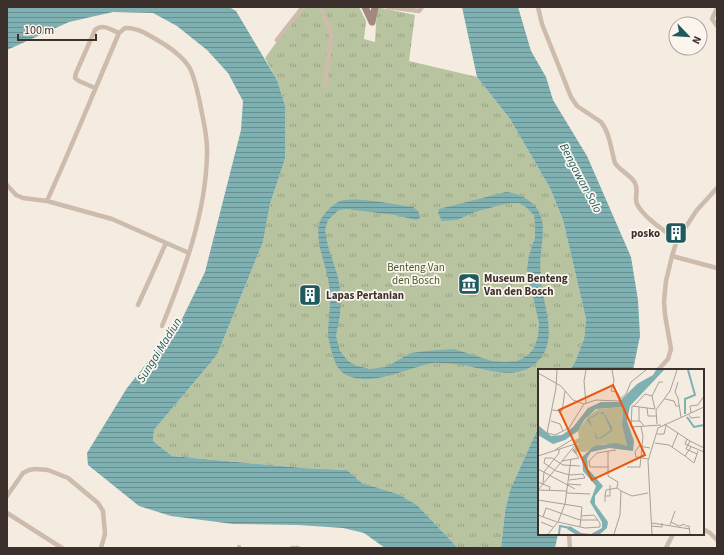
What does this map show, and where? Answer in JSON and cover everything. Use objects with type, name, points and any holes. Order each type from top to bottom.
[{"type":"street","points":[[277,40],[303,7]]},
{"type":"street","points":[[320,7],[332,36],[325,86]]},
{"type":"street","points":[[365,7],[372,22],[375,7]]},
{"type":"street","points":[[388,7],[419,11],[422,7]]},
{"type":"street","points":[[538,7],[542,24],[571,97],[577,106],[604,125],[615,163],[634,180],[638,193],[636,202],[638,206],[649,218],[677,240]]},
{"type":"street","points":[[717,8],[712,20],[717,26]]},
{"type":"street","points":[[95,88],[75,78],[76,73],[95,30],[98,27],[103,26],[119,33]]},
{"type":"street","points":[[47,201],[72,147],[95,88],[119,33],[122,30],[130,28],[137,30],[173,50],[185,62],[193,74],[205,126],[208,154],[202,199],[189,253],[162,326]]},
{"type":"street","points":[[7,185],[16,195],[23,198],[47,201],[112,219],[189,253]]},
{"type":"street","points":[[659,369],[668,359],[671,349],[664,301],[666,281],[677,240],[697,210],[717,188]]},
{"type":"street","points":[[138,305],[166,244]]},
{"type":"street","points":[[672,256],[717,268]]},
{"type":"street","points":[[7,496],[23,473],[29,470],[48,470],[68,478],[98,503],[103,511],[105,534],[102,548]]},
{"type":"street","points":[[7,513],[62,548]]},
{"type":"street","points":[[704,531],[717,540]]},
{"type":"street","points":[[569,535],[570,548]]},
{"type":"street","points":[[666,548],[672,535]]},
{"type":"street","points":[[292,548],[298,548]]},
{"type":"green space","name":"Benteng Van den Bosch","points":[[300,7],[359,7],[366,21],[364,39],[375,42],[377,7],[415,15],[409,61],[477,77],[510,119],[550,188],[563,220],[586,319],[584,339],[571,369],[538,369],[538,428],[510,490],[505,511],[501,548],[458,548],[417,505],[398,494],[362,483],[347,470],[303,468],[172,456],[153,441],[154,430],[217,355],[263,242],[270,204],[285,159],[285,105],[277,80],[265,58],[296,15]]},
{"type":"water","name":"Sungai Madiun","points":[[7,7],[229,7],[236,11],[277,80],[285,105],[285,159],[270,204],[263,242],[217,355],[154,430],[153,441],[172,456],[303,468],[347,470],[362,483],[398,494],[417,505],[458,548],[385,548],[364,533],[343,528],[298,525],[233,524],[171,516],[139,506],[88,465],[87,453],[127,388],[182,319],[205,272],[241,130],[243,101],[228,73],[207,50],[177,26],[153,13],[113,12],[69,22],[7,50]]},
{"type":"water","name":"Bengawan Solo","points":[[462,7],[518,7],[531,51],[546,77],[553,100],[587,156],[631,257],[638,300],[640,336],[633,369],[571,369],[584,339],[586,319],[563,220],[550,188],[510,119],[477,77]]},
{"type":"water","points":[[506,192],[523,197],[533,204],[540,214],[543,224],[540,271],[549,333],[543,355],[535,364],[528,369],[512,373],[504,373],[460,364],[433,363],[396,374],[372,379],[359,379],[344,374],[335,362],[328,335],[330,291],[318,232],[320,221],[324,215],[335,204],[344,200],[363,200],[413,207],[417,210],[420,216],[420,218],[416,220],[395,215],[346,209],[339,210],[328,220],[325,230],[328,246],[338,277],[341,296],[340,315],[336,336],[340,351],[348,361],[357,366],[370,369],[386,367],[411,353],[426,351],[454,349],[492,361],[505,362],[517,361],[529,354],[534,348],[538,336],[539,323],[527,270],[529,255],[535,238],[534,215],[519,203],[508,203],[475,212],[457,220],[442,221],[438,213],[439,209]]},
{"type":"water","points":[[538,428],[538,535],[558,535],[555,548],[501,548],[505,511],[510,490]]},
{"type":"place","name":"posko","points":[[676,233]]},
{"type":"place","name":"Museum Benteng Van den Bosch","points":[[469,284]]},
{"type":"place","name":"Lapas Pertanian","points":[[310,295]]}]
